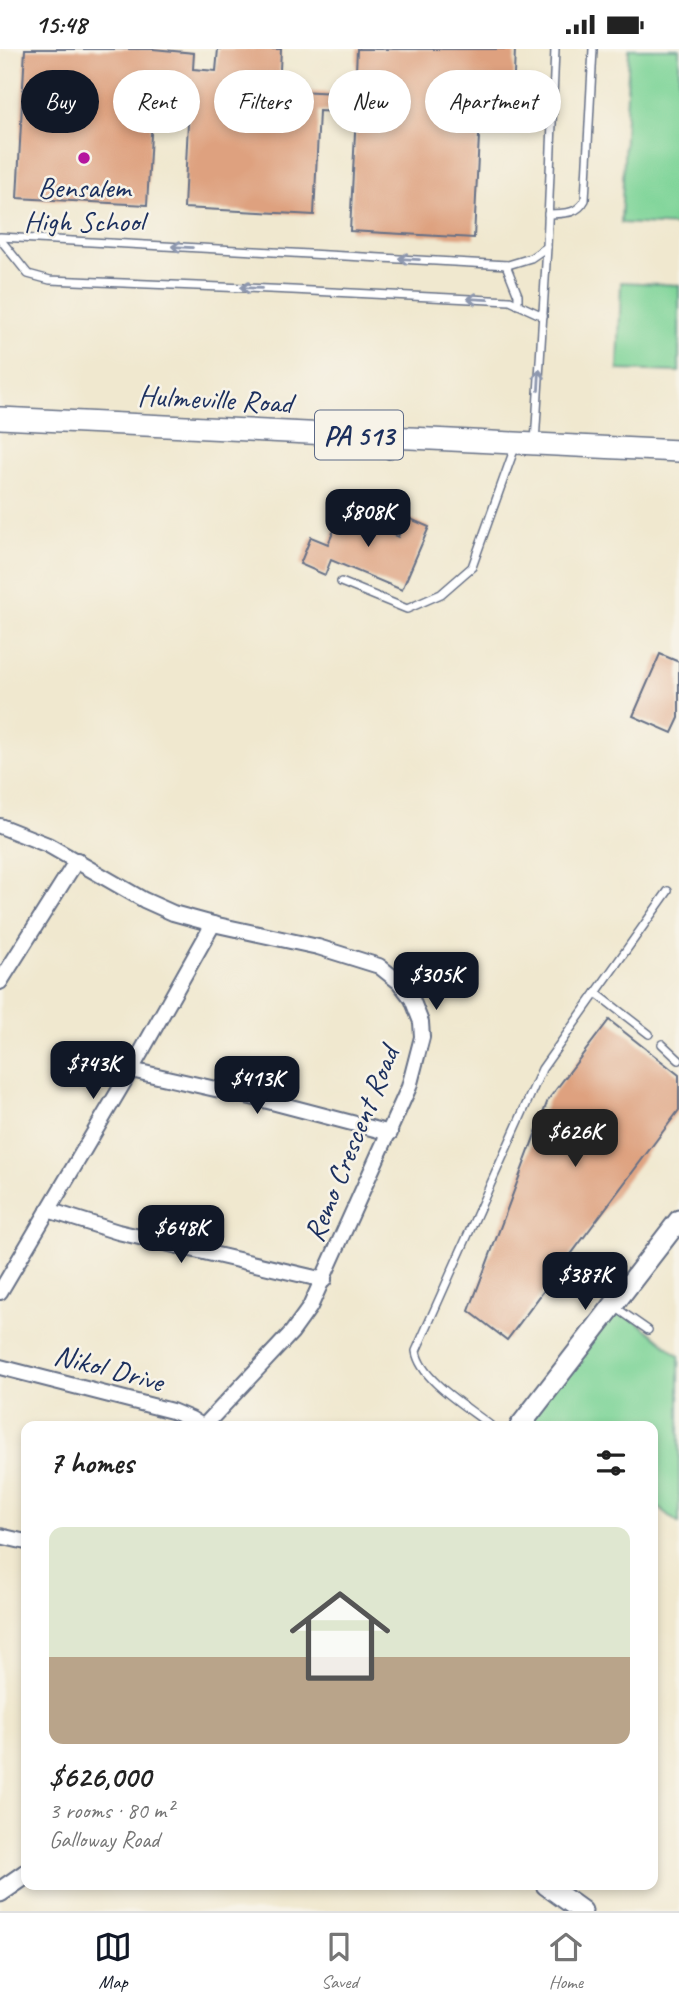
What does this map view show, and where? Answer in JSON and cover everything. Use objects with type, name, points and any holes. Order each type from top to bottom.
[{"type":"main road","name":"Hulmeville Road","points":[[0,418],[391,446],[526,443],[679,451]]},
{"type":"main road","points":[[524,1421],[679,1220]]},
{"type":"main road","points":[[0,1892],[21,1877]]},
{"type":"main road","points":[[553,1890],[582,1911]]},
{"type":"street","name":"Remo Crescent Road","points":[[0,827],[48,845],[144,900],[173,912],[363,960],[388,972],[400,982],[417,1008],[422,1037],[409,1087],[324,1280],[310,1307],[292,1332],[208,1421]]},
{"type":"street","points":[[0,982],[77,860]]},
{"type":"street","points":[[0,1292],[131,1070],[213,924]]},
{"type":"street","points":[[131,1070],[264,1100],[390,1133]]},
{"type":"street","points":[[48,1210],[118,1232],[324,1280]]},
{"type":"street","name":"Nikol Drive","points":[[0,1367],[172,1411],[193,1421]]},
{"type":"street","points":[[0,1536],[21,1541]]},
{"type":"lane","points":[[341,582],[407,609],[441,594],[472,567],[526,443],[543,316],[555,49]]},
{"type":"lane","points":[[548,214],[573,212],[581,207],[585,200],[593,49]]},
{"type":"lane","points":[[0,238],[506,265],[531,258],[547,247]]},
{"type":"lane","points":[[0,238],[28,274],[50,281],[510,301],[543,316]]},
{"type":"lane","points":[[506,265],[518,295],[518,305]]},
{"type":"lane","points":[[485,1421],[426,1375],[417,1361],[416,1351],[542,1069],[668,891]]},
{"type":"lane","points":[[596,993],[649,1034]]},
{"type":"lane","points":[[662,1044],[679,1060]]},
{"type":"lane","points":[[614,1307],[648,1330]]},
{"type":"green space","points":[[629,49],[679,49],[679,226],[621,223]]},
{"type":"green space","points":[[621,282],[679,285],[679,372],[618,370]]},
{"type":"green space","points":[[614,1306],[679,1356],[679,1524],[658,1507],[658,1421],[524,1421]]},
{"type":"building","name":"Bensalem High School","points":[[25,49],[153,49],[194,53],[193,69],[214,71],[214,133],[314,133],[314,92],[328,93],[328,111],[319,111],[314,215],[184,208],[188,133],[200,133],[200,70],[113,70],[113,133],[151,133],[147,205],[17,198],[21,124],[21,133],[99,133],[99,70],[24,70]]},
{"type":"building","name":"Bensalem High School","points":[[218,49],[281,49],[280,70],[216,70]]},
{"type":"building","name":"Bensalem High School","points":[[357,49],[515,49],[514,70],[425,70],[425,133],[479,133],[474,238],[350,231],[355,133],[411,133],[411,70],[356,70]]},
{"type":"building","points":[[345,506],[367,515],[364,522],[398,537],[406,517],[429,527],[402,590],[331,560],[325,575],[300,564],[311,537],[328,544]]},
{"type":"building","points":[[660,654],[679,662],[679,718],[672,733],[633,716]]},
{"type":"building","points":[[609,1020],[679,1075],[679,1110],[507,1340],[469,1311],[548,1100]]},
{"type":"place","name":"Bensalem High School","points":[[84,158]]}]
